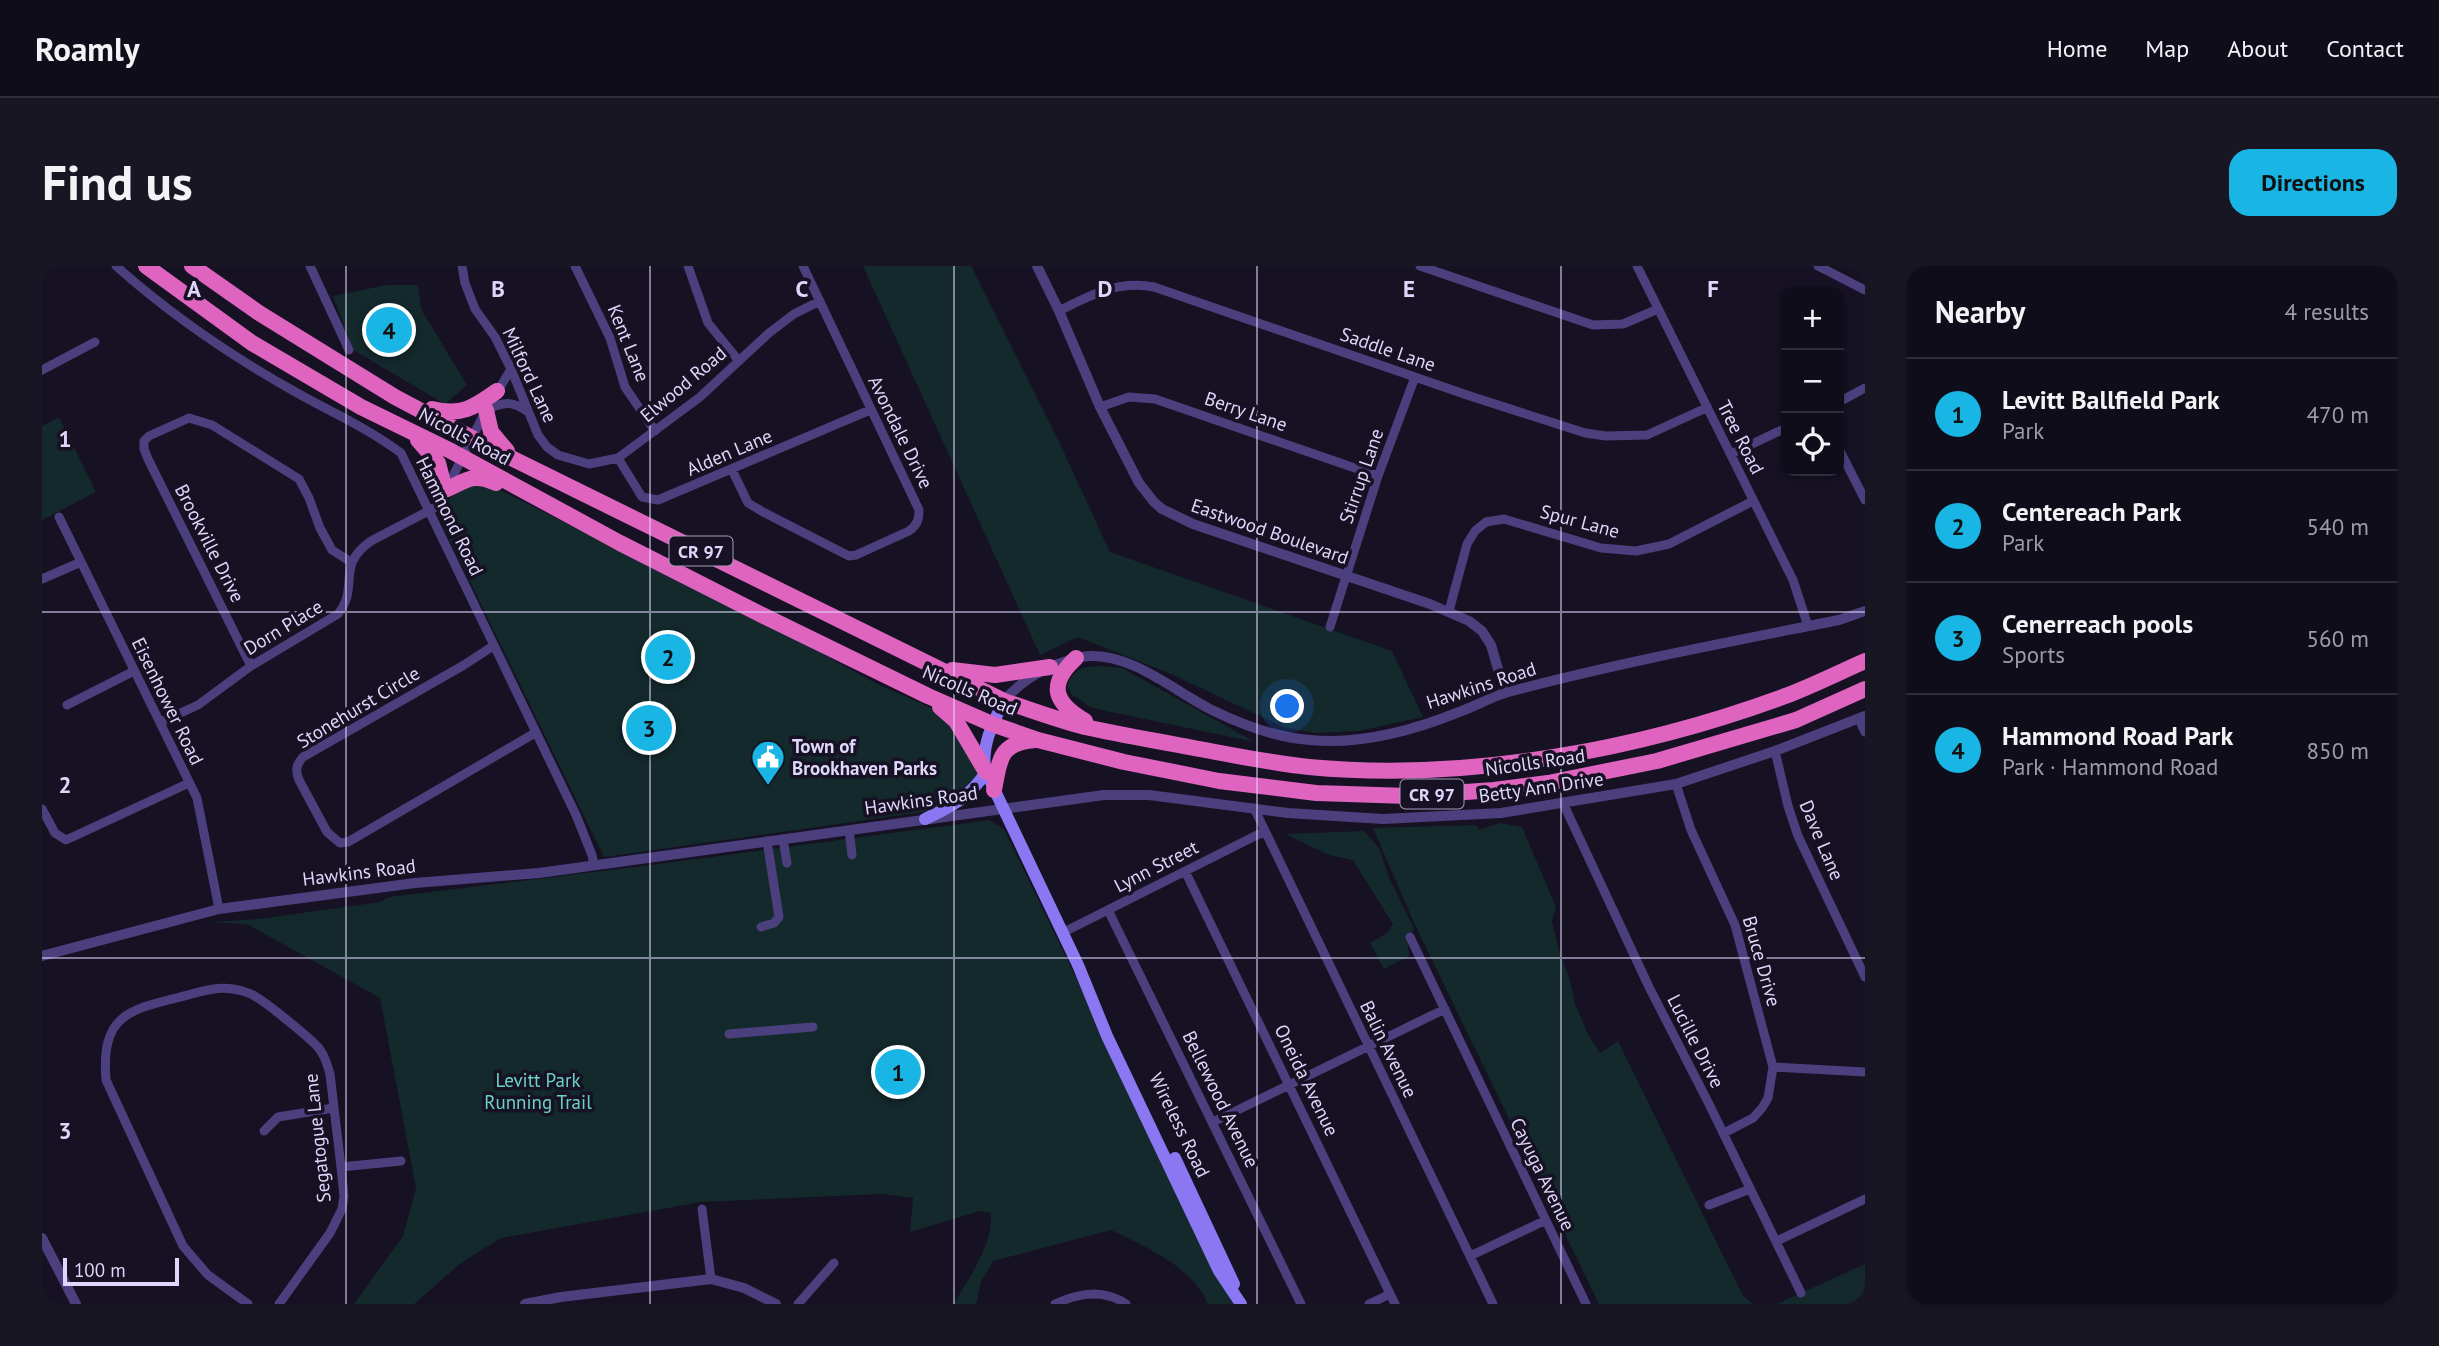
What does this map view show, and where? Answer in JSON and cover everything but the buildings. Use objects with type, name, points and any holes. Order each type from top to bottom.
[{"type":"highway","name":"Nicolls Road","points":[[146,266],[252,343],[360,407],[762,615],[928,696],[992,724],[1038,740],[1124,762],[1219,780],[1316,793],[1420,795],[1494,790],[1657,761],[1796,720],[1865,689]]},
{"type":"highway","name":"Nicolls Road","points":[[192,266],[258,313],[404,401],[472,437],[1004,701],[1099,729],[1309,767],[1376,770],[1464,767],[1553,756],[1653,736],[1789,695],[1865,661]]},
{"type":"highway","points":[[404,401],[448,413],[460,412],[477,406],[497,391]]},
{"type":"highway","points":[[486,410],[491,432],[514,458]]},
{"type":"highway","points":[[405,428],[433,455],[442,472],[445,490],[470,478],[484,477],[525,492]]},
{"type":"highway","points":[[1076,658],[1058,678],[1059,697],[1067,711],[1099,729]]},
{"type":"highway","points":[[931,665],[965,673],[995,675],[1050,667]]},
{"type":"highway","points":[[928,696],[956,721],[986,772]]},
{"type":"highway","points":[[994,790],[1004,750],[1020,741],[1038,740]]},
{"type":"main road","name":"Hawkins Road","points":[[1002,808],[986,772],[984,757],[992,724],[1004,701]]},
{"type":"main road","points":[[925,819],[961,800],[977,786],[986,772]]},
{"type":"main road","name":"Wireless Road","points":[[1002,808],[1222,1255],[1242,1304]]},
{"type":"street","name":"Hammond Road","points":[[116,266],[170,311],[242,359],[401,453],[581,827],[594,865]]},
{"type":"street","points":[[310,266],[349,349]]},
{"type":"street","name":"Milford Lane","points":[[462,266],[475,309],[495,337],[538,435],[547,447],[558,455]]},
{"type":"street","name":"Kent Lane","points":[[575,266],[610,338],[625,387],[655,431]]},
{"type":"street","points":[[688,266],[708,323],[738,361]]},
{"type":"street","name":"Avondale Drive","points":[[732,470],[748,503],[849,556],[909,531],[919,518],[919,510],[803,266]]},
{"type":"street","name":"Eastwood Boulevard","points":[[1037,266],[1100,407],[1139,483],[1154,502],[1193,524],[1449,611],[1476,625],[1494,653],[1505,693]]},
{"type":"street","points":[[1420,266],[1593,325],[1623,324],[1658,309]]},
{"type":"street","name":"Tree Road","points":[[1637,266],[1793,580],[1808,626]]},
{"type":"street","points":[[1818,266],[1865,290]]},
{"type":"street","name":"Saddle Lane","points":[[1059,311],[1112,287],[1139,284],[1585,433],[1606,436],[1647,435],[1706,408]]},
{"type":"street","name":"Elwood Road","points":[[558,455],[589,464],[618,458],[701,397],[782,323],[820,301]]},
{"type":"street","points":[[42,370],[94,342]]},
{"type":"street","points":[[351,562],[361,548],[371,541],[438,506],[486,410],[511,369]]},
{"type":"street","name":"Stirrup Lane","points":[[1330,627],[1378,476],[1415,377]]},
{"type":"street","points":[[1844,399],[1865,388]]},
{"type":"street","name":"Berry Lane","points":[[1100,407],[1129,397],[1155,399],[1378,476]]},
{"type":"street","points":[[486,410],[508,401],[514,402],[529,413]]},
{"type":"street","name":"Alden Lane","points":[[618,458],[642,496],[658,500],[870,410]]},
{"type":"street","name":"Brookville Drive","points":[[251,666],[148,459],[144,441],[149,436],[189,418],[212,425],[268,461],[291,472],[305,487],[320,528],[332,550],[351,562]]},
{"type":"street","points":[[1731,454],[1781,430]]},
{"type":"street","points":[[1844,459],[1865,499]]},
{"type":"street","name":"Spur Lane","points":[[1449,611],[1467,544],[1475,531],[1486,522],[1495,519],[1514,521],[1601,548],[1636,551],[1669,544],[1753,501]]},
{"type":"street","name":"Eisenhower Road","points":[[60,517],[201,809],[219,909]]},
{"type":"street","points":[[42,579],[81,562]]},
{"type":"street","name":"Dorn Place","points":[[161,722],[198,705],[251,666],[338,614],[346,604],[349,593],[351,562]]},
{"type":"street","name":"Hawkins Road","points":[[1004,701],[1014,689],[1034,674],[1076,658],[1103,657],[1143,668],[1214,711],[1252,726],[1307,740],[1350,740],[1398,732],[1458,713],[1505,693],[1839,620],[1865,611]]},
{"type":"street","name":"Stonehurst Circle","points":[[493,646],[303,757],[296,771],[299,780],[327,832],[340,843],[348,842],[536,733]]},
{"type":"street","points":[[67,705],[134,671]]},
{"type":"street","points":[[1862,718],[1865,732]]},
{"type":"street","name":"Betty Ann Drive","points":[[1002,808],[1130,794],[1317,815],[1417,818],[1501,813],[1676,784],[1862,718]]},
{"type":"street","name":"Dave Lane","points":[[1775,751],[1798,836],[1865,976]]},
{"type":"street","points":[[42,809],[55,833],[66,840],[189,783]]},
{"type":"street","name":"Bruce Drive","points":[[1676,784],[1691,830],[1735,925],[1773,1066],[1768,1098],[1762,1108],[1746,1123],[1724,1133]]},
{"type":"street","name":"Lucille Drive","points":[[1563,803],[1649,987],[1724,1133],[1801,1293]]},
{"type":"street","name":"Hawkins Road","points":[[42,956],[219,909],[415,883],[539,873],[1002,808]]},
{"type":"street","name":"Balin Avenue","points":[[1254,808],[1493,1304]]},
{"type":"street","points":[[849,830],[852,855]]},
{"type":"street","name":"Lynn Street","points":[[1062,933],[1265,831]]},
{"type":"street","points":[[783,839],[787,863]]},
{"type":"street","points":[[761,927],[774,923],[779,917],[767,841]]},
{"type":"street","name":"Oneida Avenue","points":[[1185,871],[1395,1304]]},
{"type":"street","name":"Bellewood Avenue","points":[[1108,910],[1301,1304]]},
{"type":"street","points":[[1213,1122],[1445,1009],[1410,937]]},
{"type":"street","name":"Segatogue Lane","points":[[248,1304],[208,1275],[183,1246],[108,1089],[104,1055],[108,1039],[121,1020],[145,1006],[215,989],[242,991],[253,996],[315,1044],[330,1074],[344,1196],[342,1209],[337,1222],[279,1304]]},
{"type":"street","name":"Cayuga Avenue","points":[[1445,1009],[1586,1304]]},
{"type":"street","points":[[729,1034],[813,1027]]},
{"type":"street","points":[[1773,1066],[1865,1073]]},
{"type":"street","points":[[264,1131],[278,1117],[334,1108]]},
{"type":"street","points":[[341,1167],[401,1161]]},
{"type":"street","points":[[1709,1205],[1750,1189]]},
{"type":"street","points":[[1777,1241],[1865,1199]]},
{"type":"street","points":[[702,1209],[711,1279]]},
{"type":"street","points":[[1469,1256],[1546,1220]]},
{"type":"street","points":[[42,1238],[75,1304]]},
{"type":"street","points":[[797,1304],[834,1263]]},
{"type":"street","points":[[525,1304],[561,1297],[711,1279],[744,1287],[776,1304]]},
{"type":"street","points":[[1055,1304],[1088,1293],[1109,1296],[1126,1304]]},
{"type":"street","points":[[1369,1304],[1390,1294]]},
{"type":"green space","points":[[863,266],[971,266],[1060,444],[1110,552],[1392,651],[1423,717],[1359,731],[1314,733],[1283,727],[1171,674],[1078,637],[1040,655]]},
{"type":"green space","points":[[387,285],[418,285],[421,309],[467,385],[445,404],[353,350],[333,296]]},
{"type":"green space","points":[[59,417],[96,492],[42,520],[42,426]]},
{"type":"green space","points":[[480,480],[782,631],[875,683],[943,713],[981,778],[978,789],[965,806],[604,857],[442,524],[447,501],[458,491]]},
{"type":"green space","points":[[1099,666],[1122,668],[1255,742],[1092,708],[1071,694],[1067,685],[1080,670]]},
{"type":"green space","name":"Levitt Park Running Trail","points":[[989,820],[1004,829],[1159,1149],[1156,1151],[1233,1304],[1208,1304],[1200,1290],[1179,1268],[1153,1251],[1111,1230],[993,1261],[981,1282],[976,1304],[954,1304],[984,1250],[991,1213],[980,1211],[910,1232],[913,1198],[883,1194],[701,1202],[501,1238],[461,1263],[414,1304],[354,1304],[403,1236],[416,1188],[380,998],[247,924],[209,922],[259,919],[380,902],[389,897]]},
{"type":"green space","points":[[1499,823],[1522,827],[1556,907],[1552,921],[1559,951],[1575,1004],[1589,1036],[1600,1053],[1618,1041],[1743,1296],[1753,1304],[1599,1304],[1415,925],[1373,828],[1476,825],[1479,830]]},
{"type":"green space","points":[[1364,831],[1379,848],[1389,877],[1414,929],[1408,940],[1409,956],[1384,969],[1370,943],[1387,933],[1393,924],[1353,860],[1329,855],[1285,834]]},
{"type":"green space","points":[[1865,1264],[1865,1304],[1777,1304]]},
{"type":"water","points":[[641,713],[668,723],[663,736],[651,732],[646,746],[619,737],[623,722],[636,727]]},
{"type":"place","name":"Hammond Road Park","points":[[389,330]]},
{"type":"place","name":"Centereach Park","points":[[668,657]]},
{"type":"place","name":"Cenerreach pools","points":[[649,728]]},
{"type":"place","name":"Town of Brookhaven Parks","points":[[768,787]]},
{"type":"place","name":"Levitt Ballfield Park","points":[[898,1072]]}]
